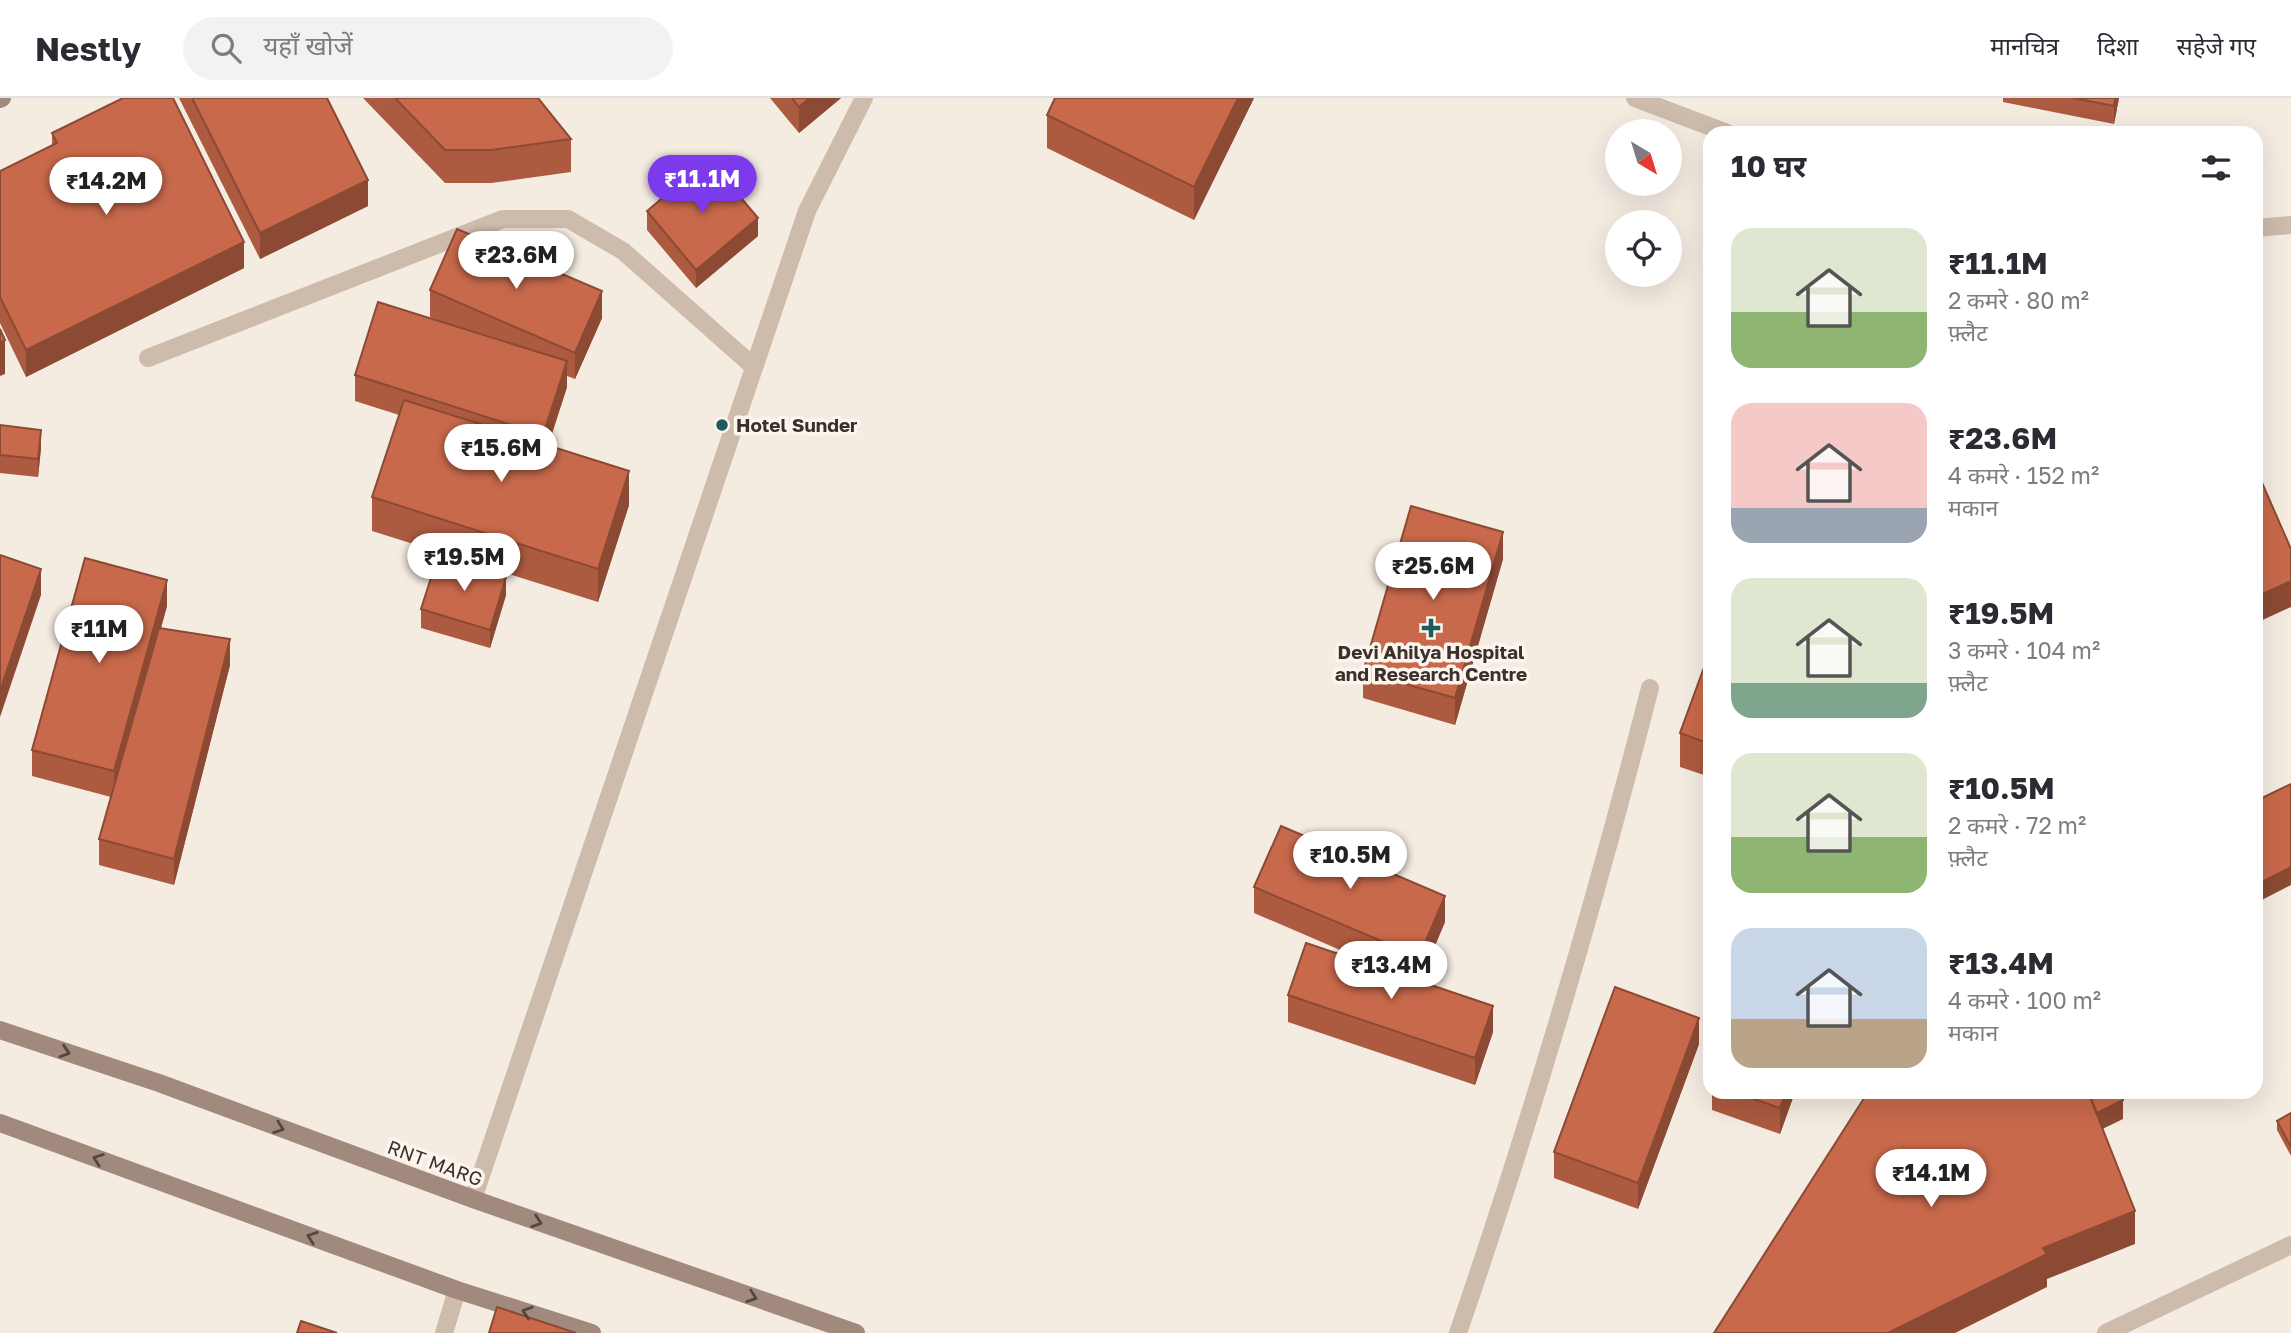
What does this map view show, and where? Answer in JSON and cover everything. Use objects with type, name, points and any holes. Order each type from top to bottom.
[{"type":"main road","name":"RNT MARG","points":[[0,1030],[159,1083],[473,1199],[856,1333]]},
{"type":"main road","points":[[0,1123],[457,1290],[592,1333]]},
{"type":"street","points":[[473,1199],[807,211],[864,98]]},
{"type":"street","points":[[1635,98],[1709,126]]},
{"type":"street","points":[[148,358],[503,219],[568,219],[623,251],[754,367]]},
{"type":"street","points":[[2263,227],[2291,225]]},
{"type":"street","points":[[1458,1333],[1507,1189],[1570,983],[1650,688]]},
{"type":"street","points":[[2106,1333],[2291,1245]]},
{"type":"street","points":[[444,1333],[457,1290]]},
{"type":"building","points":[[123,98],[173,98],[244,242],[26,350],[0,297],[0,171],[57,143],[52,133]]},
{"type":"building","points":[[192,98],[327,98],[368,180],[260,233]]},
{"type":"building","points":[[395,98],[538,98],[571,139],[491,150],[445,150]]},
{"type":"building","points":[[792,98],[809,98],[799,107]]},
{"type":"building","points":[[1055,98],[1238,98],[1194,187],[1047,115]]},
{"type":"building","points":[[2073,98],[2115,98],[2114,106]]},
{"type":"building","points":[[708,159],[758,218],[696,270],[647,211]]},
{"type":"building","points":[[457,229],[602,291],[575,353],[430,290]]},
{"type":"building","points":[[378,302],[567,361],[543,435],[355,375]]},
{"type":"building","points":[[0,329],[5,340],[0,343]]},
{"type":"building","points":[[404,400],[629,471],[598,569],[372,497]]},
{"type":"building","points":[[0,425],[41,430],[38,459],[0,455]]},
{"type":"building","points":[[2263,485],[2291,549],[2291,581],[2263,594]]},
{"type":"building","points":[[1411,506],[1503,532],[1455,698],[1363,672]]},
{"type":"building","points":[[0,555],[41,569],[0,691]]},
{"type":"building","points":[[438,556],[506,577],[490,630],[421,609]]},
{"type":"building","points":[[85,558],[167,580],[114,771],[32,750]]},
{"type":"building","points":[[159,628],[230,639],[174,859],[99,839]]},
{"type":"building","points":[[1703,670],[1703,741],[1680,733]]},
{"type":"building","points":[[2291,784],[2291,867],[2263,881],[2263,798]]},
{"type":"building","points":[[1281,826],[1445,896],[1419,957],[1254,887]]},
{"type":"building","points":[[1306,943],[1493,1006],[1475,1058],[1288,995]]},
{"type":"building","points":[[1615,987],[1699,1018],[1638,1183],[1554,1152]]},
{"type":"building","points":[[1754,1099],[1783,1099],[1780,1108]]},
{"type":"building","points":[[1864,1099],[2091,1099],[2135,1211],[2043,1248],[2047,1254],[1888,1333],[1714,1333]]},
{"type":"building","points":[[2091,1099],[2122,1099],[2123,1100],[2097,1113]]},
{"type":"building","points":[[2291,1113],[2291,1147],[2277,1121]]},
{"type":"building","points":[[497,1307],[576,1333],[489,1333]]},
{"type":"building","points":[[301,1321],[337,1333],[297,1333]]},
{"type":"place","name":"Hotel Sunder","points":[[722,425]]},
{"type":"place","name":"Devi Ahilya Hospital and Research Centre","points":[[1431,628]]}]
